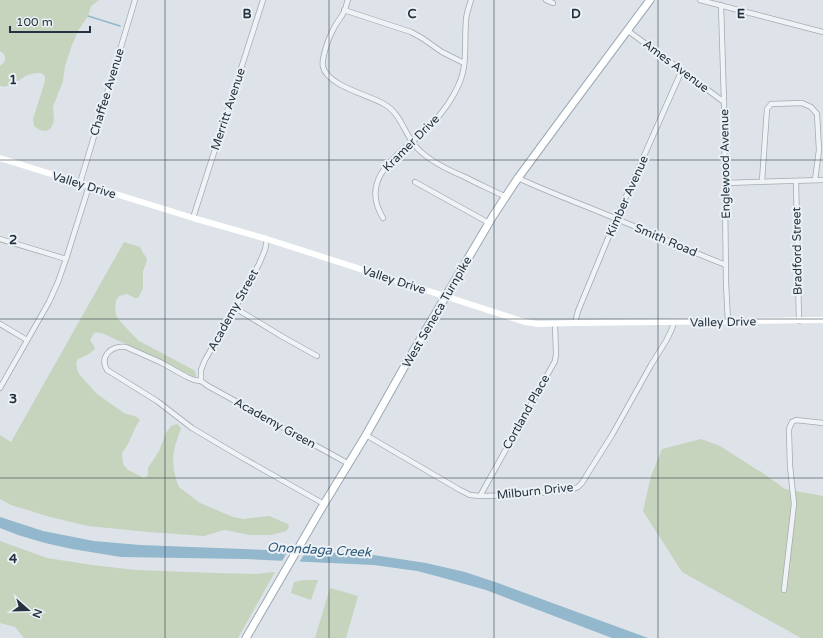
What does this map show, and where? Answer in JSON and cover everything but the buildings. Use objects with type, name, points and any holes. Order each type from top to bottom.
[{"type":"main road","name":"West Seneca Turnpike","points":[[246,638],[489,223],[518,178],[650,0]]},
{"type":"main road","name":"Valley Drive","points":[[0,158],[193,218],[267,239],[525,322],[555,324],[823,320]]},
{"type":"street","name":"Chaffee Avenue","points":[[80,183],[135,0]]},
{"type":"street","name":"Merritt Avenue","points":[[193,218],[263,0]]},
{"type":"street","points":[[348,0],[331,32],[323,59],[323,67],[331,80],[391,108],[396,113],[417,148],[428,158],[442,167],[506,197]]},
{"type":"street","name":"Kramer Drive","points":[[383,218],[378,210],[374,196],[380,175],[391,160],[432,123],[455,93],[460,82],[464,63],[466,20],[472,0]]},
{"type":"street","points":[[546,0],[553,3]]},
{"type":"street","points":[[700,0],[823,32]]},
{"type":"street","name":"Englewood Avenue","points":[[722,5],[728,322]]},
{"type":"street","points":[[344,10],[410,32],[422,38],[442,52],[464,63]]},
{"type":"street","name":"Ames Avenue","points":[[627,30],[724,102]]},
{"type":"street","name":"Kimber Avenue","points":[[575,323],[578,311],[616,219],[682,70]]},
{"type":"street","points":[[762,181],[767,109],[771,104],[799,103],[811,107],[817,114],[819,150],[815,180]]},
{"type":"street","name":"Smith Road","points":[[518,178],[726,265]]},
{"type":"street","points":[[725,183],[823,180]]},
{"type":"street","name":"Bradford Street","points":[[796,181],[799,321]]},
{"type":"street","points":[[415,182],[489,223]]},
{"type":"street","points":[[0,388],[49,302],[58,282],[89,186]]},
{"type":"street","points":[[0,239],[66,259]]},
{"type":"street","name":"Academy Street","points":[[201,381],[201,370],[205,360],[259,264],[265,250],[267,239]]},
{"type":"street","points":[[235,308],[317,356]]},
{"type":"street","name":"Milburn Drive","points":[[366,435],[470,495],[522,495],[573,489],[582,483],[612,434],[666,341],[674,322]]},
{"type":"street","points":[[0,324],[27,340]]},
{"type":"street","name":"Cortland Place","points":[[480,496],[555,361],[555,324]]},
{"type":"street","name":"Academy Green","points":[[324,504],[192,428],[157,401],[107,370],[105,368],[105,359],[108,354],[113,348],[120,346],[126,347],[160,362],[194,380],[201,381],[349,464]]},
{"type":"street","points":[[784,590],[794,504],[790,466],[789,429],[792,422],[796,420],[823,423]]},
{"type":"green space","points":[[0,0],[99,0],[91,6],[88,16],[79,29],[72,45],[65,66],[63,81],[53,107],[54,120],[50,129],[46,131],[40,130],[34,126],[33,119],[45,81],[45,76],[41,73],[32,74],[8,86],[0,86],[0,66],[5,60],[4,54],[0,51]]},
{"type":"green space","points":[[124,242],[140,247],[147,261],[143,271],[143,288],[138,298],[127,294],[119,296],[116,301],[115,307],[118,319],[139,341],[195,371],[196,376],[195,377],[105,334],[94,333],[90,340],[95,349],[89,354],[78,359],[76,363],[79,374],[97,394],[124,413],[137,417],[140,420],[122,453],[123,464],[128,470],[144,478],[148,475],[148,468],[159,451],[166,433],[171,426],[177,424],[181,428],[173,457],[174,471],[179,487],[200,503],[233,517],[243,519],[269,516],[288,524],[289,527],[286,531],[271,535],[250,535],[224,530],[204,536],[88,526],[50,517],[11,505],[0,499],[0,435],[11,442]]},
{"type":"green space","points":[[701,439],[720,446],[760,471],[785,489],[823,496],[823,638],[801,638],[682,572],[643,511],[651,476],[662,449]]},
{"type":"green space","points":[[0,541],[47,558],[135,570],[256,574],[275,572],[238,638],[24,638],[15,627],[0,623]]},
{"type":"green space","points":[[318,580],[311,600],[291,593],[294,582]]},
{"type":"green space","points":[[330,588],[358,596],[346,638],[315,638]]},
{"type":"water","points":[[0,517],[43,531],[94,541],[140,545],[367,554],[426,563],[465,572],[498,583],[648,638],[612,638],[486,590],[417,571],[374,565],[245,559],[121,557],[72,549],[18,535],[0,528]]},
{"type":"pier","points":[[289,549],[307,550],[298,564],[281,563]]},
{"type":"waterway","points":[[88,16],[120,26]]},
{"type":"water label","name":"Onondaga Creek","points":[[319,550]]}]
